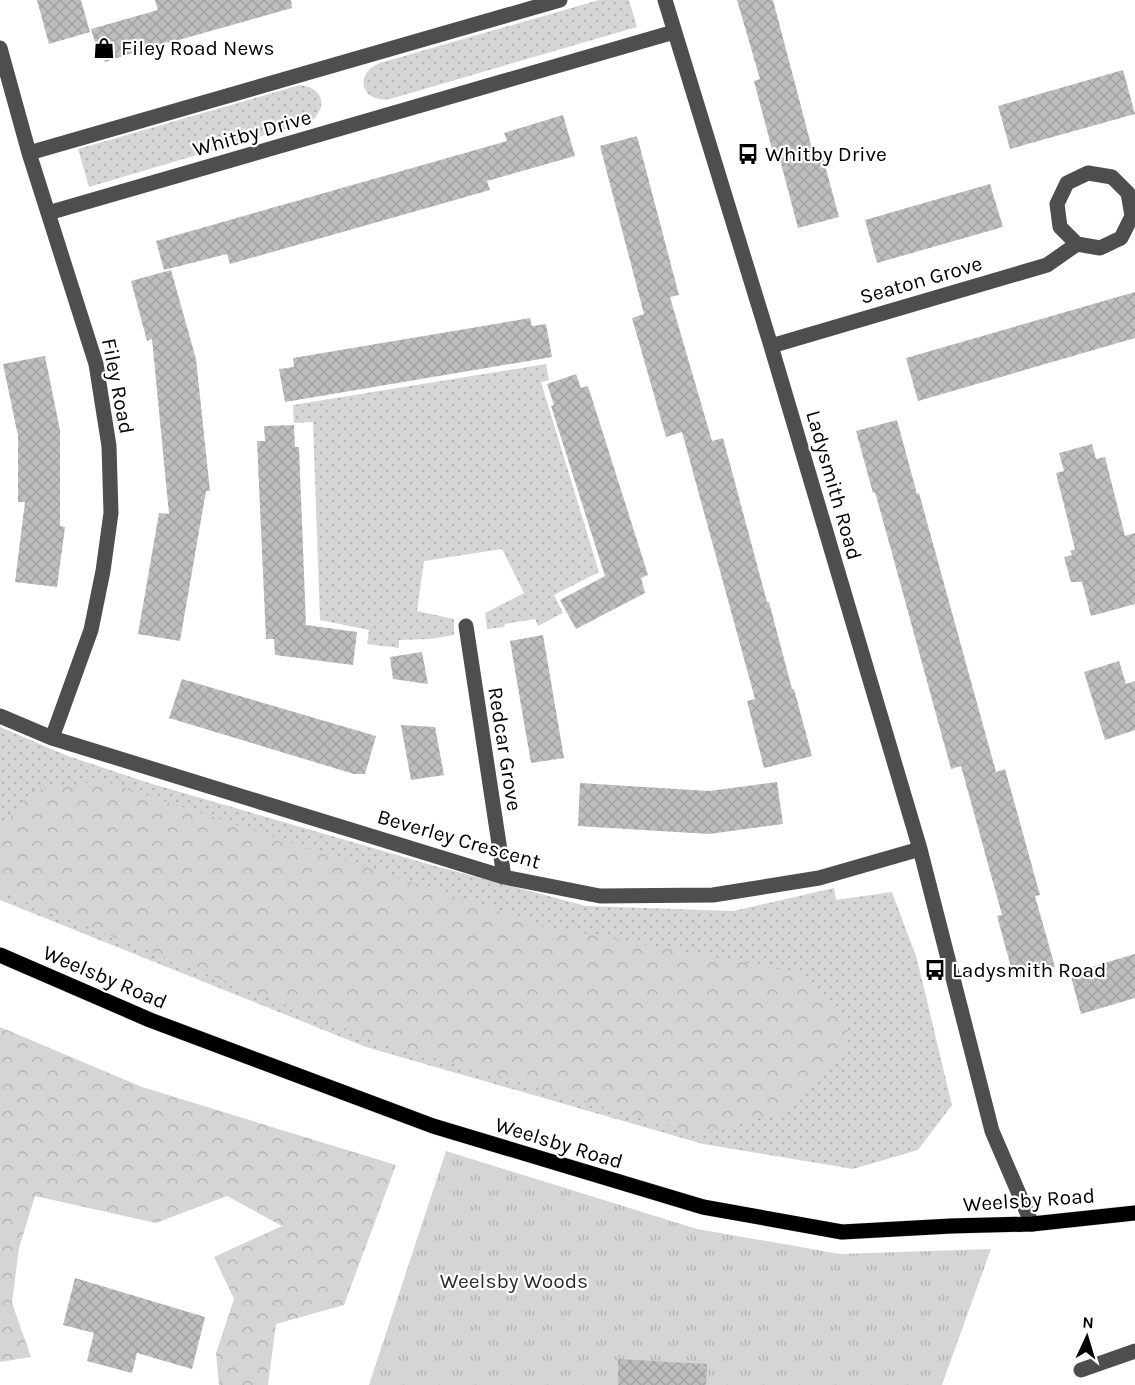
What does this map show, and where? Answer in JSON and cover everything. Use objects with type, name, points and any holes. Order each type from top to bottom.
[{"type":"main road","name":"Weelsby Road","points":[[0,955],[150,1020],[433,1126],[703,1208],[842,1232],[1032,1224],[1135,1213]]},
{"type":"street","name":"Whitby Drive","points":[[29,153],[560,0]]},
{"type":"street","name":"Ladysmith Road","points":[[666,0],[920,849],[992,1131],[1032,1224]]},
{"type":"street","name":"Whitby Drive","points":[[48,213],[674,32]]},
{"type":"street","name":"Filey Road","points":[[0,48],[29,153],[96,364],[109,446],[111,513],[104,571],[91,630],[52,738]]},
{"type":"street","points":[[1088,173],[1112,177],[1128,193],[1132,216],[1121,237],[1100,248],[1077,244],[1060,227],[1057,204],[1068,183],[1088,173]]},
{"type":"street","name":"Seaton Grove","points":[[771,346],[1047,265],[1077,244]]},
{"type":"street","name":"Redcar Grove","points":[[466,626],[504,877]]},
{"type":"street","name":"Beverley Crescent","points":[[0,716],[52,738],[504,877],[600,896],[713,895],[819,878],[920,849]]},
{"type":"street","points":[[1081,1370],[1135,1352]]},
{"type":"green space","points":[[599,0],[629,0],[637,27],[390,99],[372,97],[364,87],[366,74],[380,63]]},
{"type":"green space","points":[[300,85],[314,90],[321,98],[320,109],[312,121],[89,187],[78,149]]},
{"type":"green space","points":[[546,364],[549,380],[541,382],[599,572],[554,595],[563,613],[538,626],[535,619],[487,629],[485,613],[524,593],[502,549],[424,561],[417,611],[454,619],[454,635],[430,639],[399,640],[399,648],[367,644],[369,630],[320,620],[313,422],[294,423],[293,405]]},
{"type":"green space","points":[[0,727],[68,756],[149,783],[435,866],[586,906],[733,911],[834,888],[836,900],[892,892],[917,959],[952,1105],[918,1150],[853,1169],[703,1144],[366,1047],[0,900]]},
{"type":"green space","points":[[104,781],[543,926],[795,972],[848,1025],[846,1053],[785,1112],[699,1134],[379,1042],[0,892],[0,830],[32,790]]},
{"type":"green space","points":[[0,1027],[142,1087],[396,1165],[344,1305],[276,1324],[268,1385],[219,1385],[216,1353],[234,1299],[214,1257],[282,1226],[227,1196],[156,1223],[35,1196],[19,1248],[12,1303],[31,1357],[0,1362]]},
{"type":"green space","name":"Weelsby Woods","points":[[446,1151],[697,1229],[840,1254],[991,1249],[942,1385],[369,1385]]},
{"type":"building","points":[[37,0],[81,0],[90,32],[49,44]]},
{"type":"building","points":[[155,0],[291,0],[292,8],[167,42],[105,62],[104,59],[100,59],[91,29],[158,10]]},
{"type":"building","points":[[737,0],[773,0],[814,156],[822,154],[839,217],[798,228],[778,152],[773,153],[754,81],[760,79]]},
{"type":"building","points":[[1123,70],[1135,114],[1010,149],[998,106]]},
{"type":"building","points":[[563,115],[575,156],[487,181],[490,190],[230,264],[227,254],[164,270],[156,241],[507,141],[504,133]]},
{"type":"building","points":[[637,136],[679,295],[670,297],[712,441],[723,438],[767,602],[769,602],[812,756],[764,768],[747,701],[755,699],[682,432],[666,437],[632,318],[644,314],[600,146]]},
{"type":"building","points":[[990,184],[1003,227],[877,263],[865,220]]},
{"type":"building","points":[[171,270],[196,359],[210,491],[206,491],[180,641],[138,634],[159,513],[169,514],[152,339],[147,341],[131,281]]},
{"type":"building","points":[[1135,292],[1135,338],[918,401],[906,358]]},
{"type":"building","points":[[530,318],[532,326],[546,324],[552,357],[285,402],[279,369],[294,367],[293,358]]},
{"type":"building","points":[[45,356],[60,430],[60,526],[65,527],[57,587],[15,582],[25,502],[18,502],[18,436],[3,364]]},
{"type":"building","points":[[576,374],[581,388],[588,386],[648,575],[641,578],[645,593],[576,629],[560,600],[605,576],[551,406],[554,405],[547,384]]},
{"type":"building","points":[[897,420],[996,772],[1005,769],[1040,895],[1035,896],[1055,967],[1014,978],[997,916],[1002,915],[961,766],[951,769],[856,431]]},
{"type":"building","points":[[294,425],[295,447],[299,447],[306,625],[357,632],[353,665],[275,655],[274,639],[266,639],[257,441],[265,441],[264,426]]},
{"type":"building","points":[[1092,444],[1096,459],[1105,457],[1125,536],[1135,533],[1135,604],[1091,616],[1082,582],[1071,582],[1064,557],[1072,555],[1070,551],[1075,549],[1056,473],[1064,471],[1059,453]]},
{"type":"building","points":[[543,635],[564,758],[531,763],[510,641]]},
{"type":"building","points":[[422,652],[428,684],[393,679],[390,657]]},
{"type":"building","points":[[1119,661],[1126,684],[1135,681],[1135,730],[1105,740],[1084,672]]},
{"type":"building","points":[[182,679],[376,736],[365,774],[354,774],[169,718]]},
{"type":"building","points":[[401,725],[435,727],[444,775],[411,780]]},
{"type":"building","points":[[777,782],[783,824],[709,834],[578,826],[580,783],[709,791]]},
{"type":"building","points":[[1135,954],[1135,998],[1081,1014],[1070,973]]},
{"type":"building","points":[[75,1278],[205,1317],[192,1369],[137,1353],[132,1373],[87,1361],[94,1333],[63,1325]]},
{"type":"building","points":[[618,1359],[707,1364],[706,1385],[618,1385]]},
{"type":"place","name":"Filey Road News","points":[[104,48]]},
{"type":"place","name":"Whitby Drive","points":[[748,154]]},
{"type":"place","name":"Ladysmith Road","points":[[935,970]]}]
